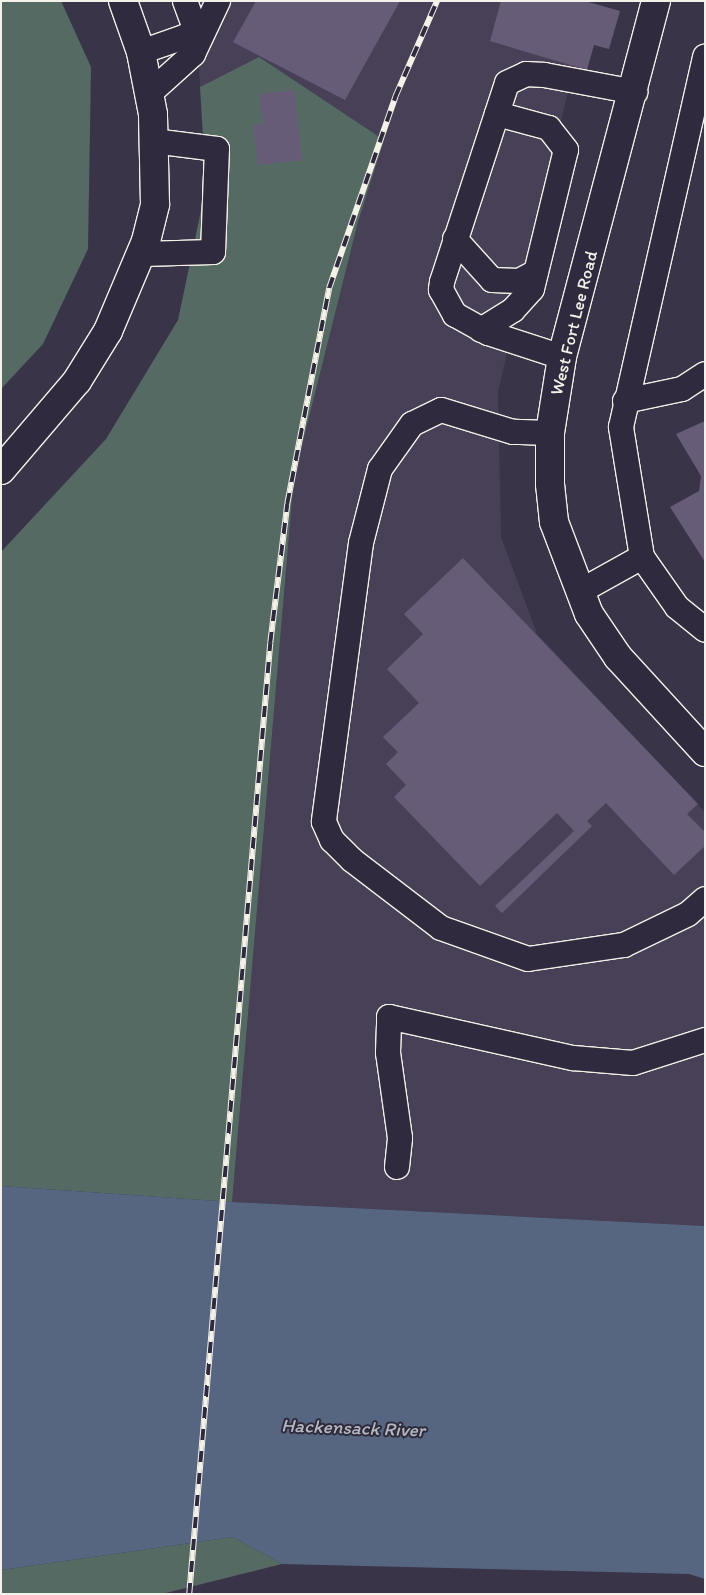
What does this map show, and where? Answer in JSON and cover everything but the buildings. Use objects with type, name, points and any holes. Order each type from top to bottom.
[{"type":"main road","points":[[1,470],[77,381],[108,331],[142,254],[155,204],[154,141],[150,92],[141,52],[123,1]]},
{"type":"main road","name":"West Fort Lee Road","points":[[656,1],[635,92],[562,356],[550,433],[554,522],[579,592],[618,657],[705,752]]},
{"type":"lane","points":[[185,1],[199,39]]},
{"type":"lane","points":[[150,92],[193,54],[218,1]]},
{"type":"lane","points":[[141,52],[184,36],[199,39]]},
{"type":"lane","points":[[705,56],[625,401],[621,427],[642,557],[677,607],[705,630]]},
{"type":"lane","points":[[562,356],[482,330],[455,315],[442,290],[454,239],[507,84],[526,74],[635,92]]},
{"type":"lane","points":[[482,330],[513,310],[532,289],[566,150],[549,128],[497,114]]},
{"type":"lane","points":[[142,254],[213,252],[217,148],[154,141]]},
{"type":"lane","points":[[454,239],[492,280],[518,281],[536,272]]},
{"type":"lane","points":[[625,401],[682,389],[705,374]]},
{"type":"lane","points":[[550,433],[513,432],[441,410],[412,424],[380,469],[361,543],[324,822],[332,840],[352,860],[441,928],[528,959],[624,945],[688,914],[705,899]]},
{"type":"lane","points":[[579,592],[642,557]]},
{"type":"lane","points":[[397,1167],[400,1138],[388,1053],[388,1017],[574,1058],[633,1063],[705,1040]]},
{"type":"shaded area","points":[[178,1],[589,1],[498,392],[501,537],[537,634],[705,812],[705,1226],[232,1202],[294,477],[358,222],[384,140],[259,57],[200,87],[198,45]]},
{"type":"green space","points":[[1,1],[61,1],[91,67],[88,249],[43,344],[1,389]]},
{"type":"green space","points":[[259,57],[384,140],[358,222],[294,477],[232,1202],[1,1186],[1,552],[106,439],[178,320],[206,187],[200,87]]},
{"type":"green space","points":[[233,1537],[282,1564],[162,1594],[1,1594],[1,1570]]},
{"type":"water","name":"Hackensack River","points":[[1,1186],[232,1202],[705,1226],[705,1579],[689,1574],[282,1564],[233,1537],[1,1570]]},
{"type":"railway","points":[[189,1594],[270,643],[287,504],[329,288],[395,97],[437,1]]}]
